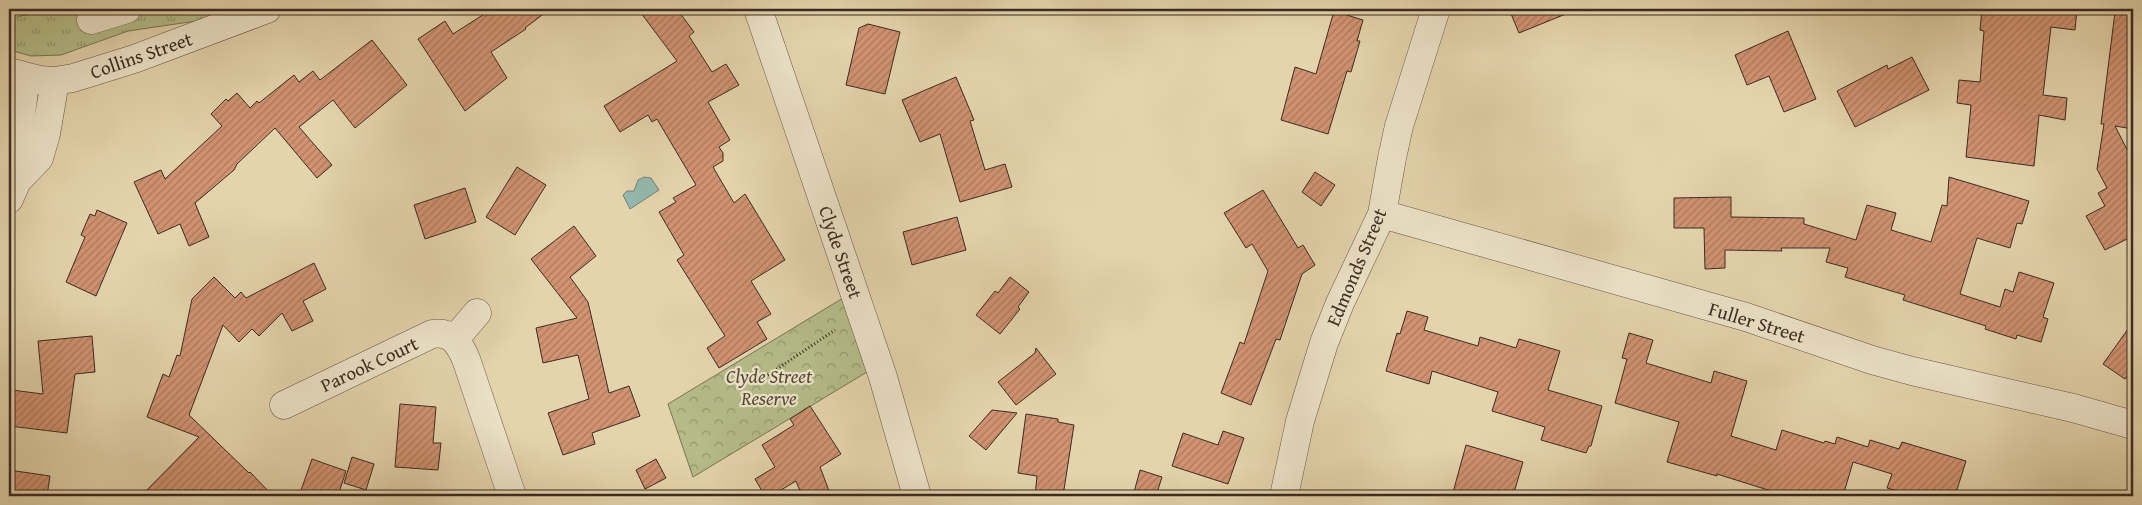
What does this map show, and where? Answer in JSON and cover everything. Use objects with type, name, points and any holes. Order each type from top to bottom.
[{"type":"street","points":[[91,20],[127,9]]},
{"type":"street","name":"Collins Street","points":[[32,77],[92,73],[134,59],[238,14],[267,9]]},
{"type":"street","name":"Clyde Street","points":[[758,9],[883,377],[917,496]]},
{"type":"street","name":"Edmonds Street","points":[[1284,496],[1300,422],[1324,343],[1340,303],[1382,214],[1400,126],[1436,9]]},
{"type":"street","points":[[13,190],[16,150],[32,77]]},
{"type":"street","name":"Fuller Street","points":[[1382,214],[1746,317],[1872,360],[2073,408],[2133,425]]},
{"type":"street","points":[[477,313],[455,339],[466,360],[512,496]]},
{"type":"street","name":"Parook Court","points":[[284,405],[432,334],[447,334],[455,339]]},
{"type":"path","points":[[759,380],[835,330]]},
{"type":"green space","points":[[49,9],[100,9],[89,28],[147,9],[220,9],[210,16],[196,21],[128,31],[61,55],[31,56],[9,50],[9,19]]},
{"type":"green space","name":"Clyde Street Reserve","points":[[843,298],[867,372],[693,477],[668,404]]},
{"type":"water","points":[[644,177],[651,178],[659,190],[630,209],[623,195],[627,191],[634,191],[638,180]]},
{"type":"building","points":[[492,9],[550,9],[526,29],[491,52],[507,78],[465,111],[418,39],[445,21],[453,34]]},
{"type":"building","points":[[638,9],[677,9],[694,32],[689,36],[712,72],[726,64],[739,85],[708,102],[730,140],[719,147],[723,153],[723,161],[713,167],[734,203],[745,194],[785,260],[751,281],[771,314],[757,322],[767,339],[719,368],[707,348],[725,336],[677,260],[684,255],[659,212],[676,202],[673,198],[696,185],[657,119],[652,122],[648,115],[620,132],[604,106],[677,61]]},
{"type":"building","points":[[1509,9],[1578,9],[1519,33]]},
{"type":"building","points":[[1982,9],[2077,9],[2075,30],[2051,27],[2043,95],[2067,98],[2065,120],[2039,115],[2034,166],[1966,157],[1971,105],[1957,103],[1959,80],[1980,82],[1984,31],[1980,30]]},
{"type":"building","points":[[1334,11],[1363,20],[1357,41],[1360,41],[1351,72],[1347,71],[1328,134],[1281,120],[1295,67],[1316,74]]},
{"type":"building","points":[[2115,12],[2133,14],[2133,129],[2115,126],[2133,161],[2133,236],[2105,250],[2086,216],[2105,206],[2098,193],[2107,188],[2097,169],[2104,124],[2101,124]]},
{"type":"building","points":[[868,24],[900,32],[885,94],[846,85],[859,28]]},
{"type":"building","points":[[1788,31],[1816,99],[1784,112],[1769,76],[1747,85],[1735,55]]},
{"type":"building","points":[[372,40],[407,85],[355,128],[333,100],[299,127],[332,165],[317,178],[275,128],[237,164],[234,170],[195,203],[209,237],[189,246],[180,224],[158,234],[134,182],[161,170],[165,179],[222,126],[211,114],[226,99],[228,101],[237,93],[250,108],[294,75],[299,82],[313,71],[320,80]]},
{"type":"building","points":[[1912,57],[1929,90],[1855,127],[1837,91],[1887,65],[1888,69]]},
{"type":"building","points":[[956,77],[974,120],[970,121],[985,170],[1005,164],[1012,187],[960,202],[940,134],[920,142],[902,100]]},
{"type":"building","points":[[517,167],[546,185],[515,235],[486,217]]},
{"type":"building","points":[[1315,172],[1335,185],[1321,206],[1302,192]]},
{"type":"building","points":[[1949,177],[2029,201],[2022,224],[2017,223],[2010,248],[1977,238],[1960,294],[2000,307],[2005,289],[2013,292],[2019,272],[2054,283],[2043,317],[2048,319],[2041,342],[2017,335],[2016,339],[1985,329],[1986,326],[1903,300],[1905,295],[1845,277],[1848,268],[1826,262],[1830,248],[1781,248],[1782,251],[1725,250],[1725,268],[1705,269],[1704,228],[1674,228],[1674,198],[1731,197],[1731,217],[1804,218],[1804,224],[1856,240],[1867,205],[1896,213],[1891,230],[1931,242],[1942,205],[1947,206]]},
{"type":"building","points":[[465,188],[476,222],[425,239],[414,205]]},
{"type":"building","points":[[1263,190],[1298,248],[1303,245],[1315,265],[1302,274],[1280,340],[1276,339],[1251,405],[1221,393],[1240,342],[1244,344],[1268,271],[1252,244],[1246,248],[1224,213]]},
{"type":"building","points":[[97,210],[127,223],[96,296],[66,282],[85,237],[81,235],[90,214],[95,216]]},
{"type":"building","points":[[957,217],[966,250],[912,265],[903,232]]},
{"type":"building","points":[[574,226],[596,256],[570,277],[588,302],[609,393],[629,386],[640,416],[592,433],[595,444],[563,455],[548,413],[589,399],[578,355],[543,363],[536,328],[577,318],[531,259]]},
{"type":"building","points":[[314,263],[326,289],[303,301],[313,321],[292,331],[282,313],[259,336],[252,329],[239,342],[223,325],[189,415],[273,496],[141,496],[199,437],[147,417],[163,374],[169,377],[177,355],[180,356],[192,299],[214,277],[235,298],[241,292],[246,298]]},
{"type":"building","points":[[1010,277],[1029,292],[1018,307],[1020,309],[1000,334],[976,315],[995,291],[998,293]]},
{"type":"building","points":[[1407,311],[1428,317],[1424,330],[1478,346],[1480,337],[1516,348],[1519,339],[1560,351],[1548,390],[1602,406],[1591,446],[1589,446],[1586,453],[1541,440],[1545,427],[1492,411],[1498,392],[1432,371],[1429,384],[1386,371],[1397,333],[1400,334]]},
{"type":"building","points":[[2133,322],[2133,368],[2125,379],[2103,364]]},
{"type":"building","points":[[1629,333],[1653,340],[1646,363],[1711,383],[1714,371],[1747,381],[1731,436],[1776,450],[1782,430],[1824,443],[1825,441],[1835,444],[1837,437],[1868,447],[1870,440],[1899,449],[1902,442],[1966,461],[1955,496],[1913,496],[1887,488],[1892,474],[1853,462],[1843,496],[1787,496],[1717,474],[1717,476],[1667,462],[1679,422],[1615,403],[1627,359],[1622,358]]},
{"type":"building","points":[[92,336],[95,372],[75,374],[67,433],[9,426],[12,390],[43,394],[38,341]]},
{"type":"building","points":[[1036,348],[1056,374],[1016,405],[998,382],[1035,353]]},
{"type":"building","points":[[400,404],[436,407],[433,443],[441,443],[438,470],[395,467]]},
{"type":"building","points":[[810,406],[841,454],[820,467],[831,496],[802,496],[796,481],[771,496],[765,496],[755,479],[775,467],[762,445],[794,425],[790,419]]},
{"type":"building","points":[[992,410],[1017,413],[986,450],[969,436]]},
{"type":"building","points":[[1026,414],[1058,419],[1058,422],[1074,425],[1063,496],[1035,496],[1037,476],[1018,473]]},
{"type":"building","points":[[1223,431],[1244,438],[1228,484],[1172,466],[1183,433],[1218,445]]},
{"type":"building","points":[[1466,445],[1523,462],[1513,496],[1452,496]]},
{"type":"building","points":[[352,457],[374,464],[366,490],[344,483]]},
{"type":"building","points":[[312,459],[346,471],[338,496],[299,496]]},
{"type":"building","points":[[656,459],[666,478],[645,489],[636,470]]},
{"type":"building","points":[[9,470],[50,476],[47,496],[9,496]]},
{"type":"building","points":[[1140,470],[1162,477],[1156,496],[1133,496]]}]
